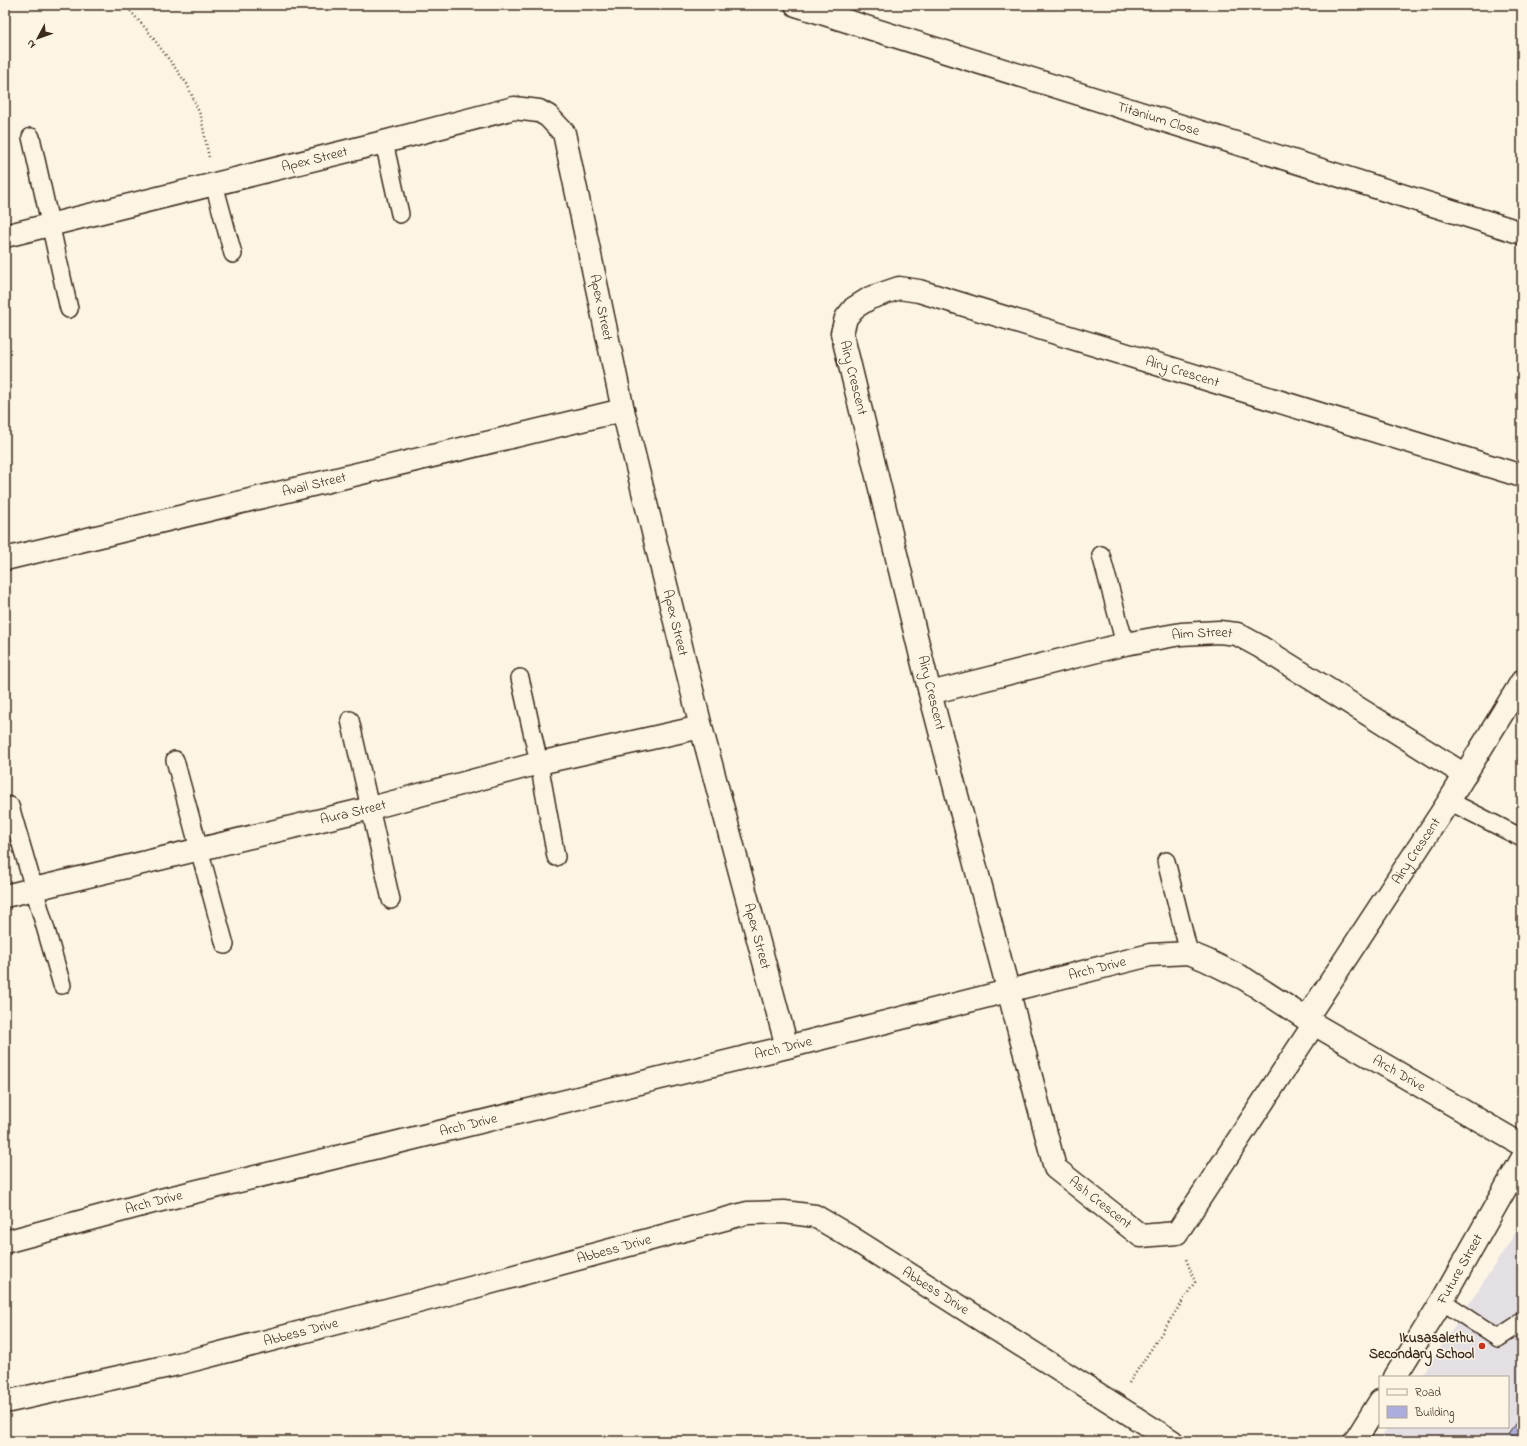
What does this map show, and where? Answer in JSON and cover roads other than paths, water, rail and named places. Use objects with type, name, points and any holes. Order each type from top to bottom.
[{"type":"street","name":"Titanium Close","points":[[796,5],[1522,232]]},
{"type":"street","name":"Apex Street","points":[[5,236],[384,142],[514,108],[539,111],[556,122],[564,133],[623,410],[701,727],[787,1047]]},
{"type":"street","name":"Airy Crescent","points":[[1007,990],[930,693],[842,333],[846,318],[854,308],[881,293],[899,288],[919,291],[1522,476]]},
{"type":"street","name":"Avail Street","points":[[5,560],[623,410]]},
{"type":"street","name":"Aim Street","points":[[930,693],[1125,644],[1181,634],[1220,632],[1237,634],[1260,646],[1465,775]]},
{"type":"street","name":"Airy Crescent","points":[[1310,1021],[1449,801],[1522,681]]},
{"type":"street","name":"Aura Street","points":[[5,896],[33,888],[371,808],[539,763],[701,727]]},
{"type":"street","name":"Arch Drive","points":[[5,1242],[165,1199],[787,1047],[1007,990],[1150,955],[1188,954],[1206,960],[1245,979],[1310,1021],[1522,1145]]},
{"type":"street","name":"Ash Crescent","points":[[1007,990],[1055,1168],[1141,1236],[1177,1232],[1310,1021]]},
{"type":"street","name":"Future Street","points":[[1396,1376],[1442,1302],[1522,1159]]},
{"type":"street","name":"Abbess Drive","points":[[5,1402],[178,1364],[452,1293],[704,1223],[747,1213],[784,1212],[815,1216],[849,1236],[1172,1441]]},
{"type":"street","points":[[1356,1441],[1379,1404]]},
{"type":"lane","points":[[31,137],[69,309]]},
{"type":"lane","points":[[384,142],[400,214]]},
{"type":"lane","points":[[214,184],[233,254]]},
{"type":"lane","points":[[1100,555],[1125,644]]},
{"type":"lane","points":[[520,678],[539,763],[556,857]]},
{"type":"lane","points":[[350,720],[391,900]]},
{"type":"lane","points":[[175,760],[225,944]]},
{"type":"lane","points":[[1449,801],[1522,838]]},
{"type":"lane","points":[[10,806],[62,984]]},
{"type":"lane","points":[[1166,860],[1188,954]]},
{"type":"lane","points":[[1442,1302],[1498,1338],[1518,1325],[1522,1320]]},
{"type":"place","name":"Ikusasalethu Secondary School","points":[[1482,1346]]}]
